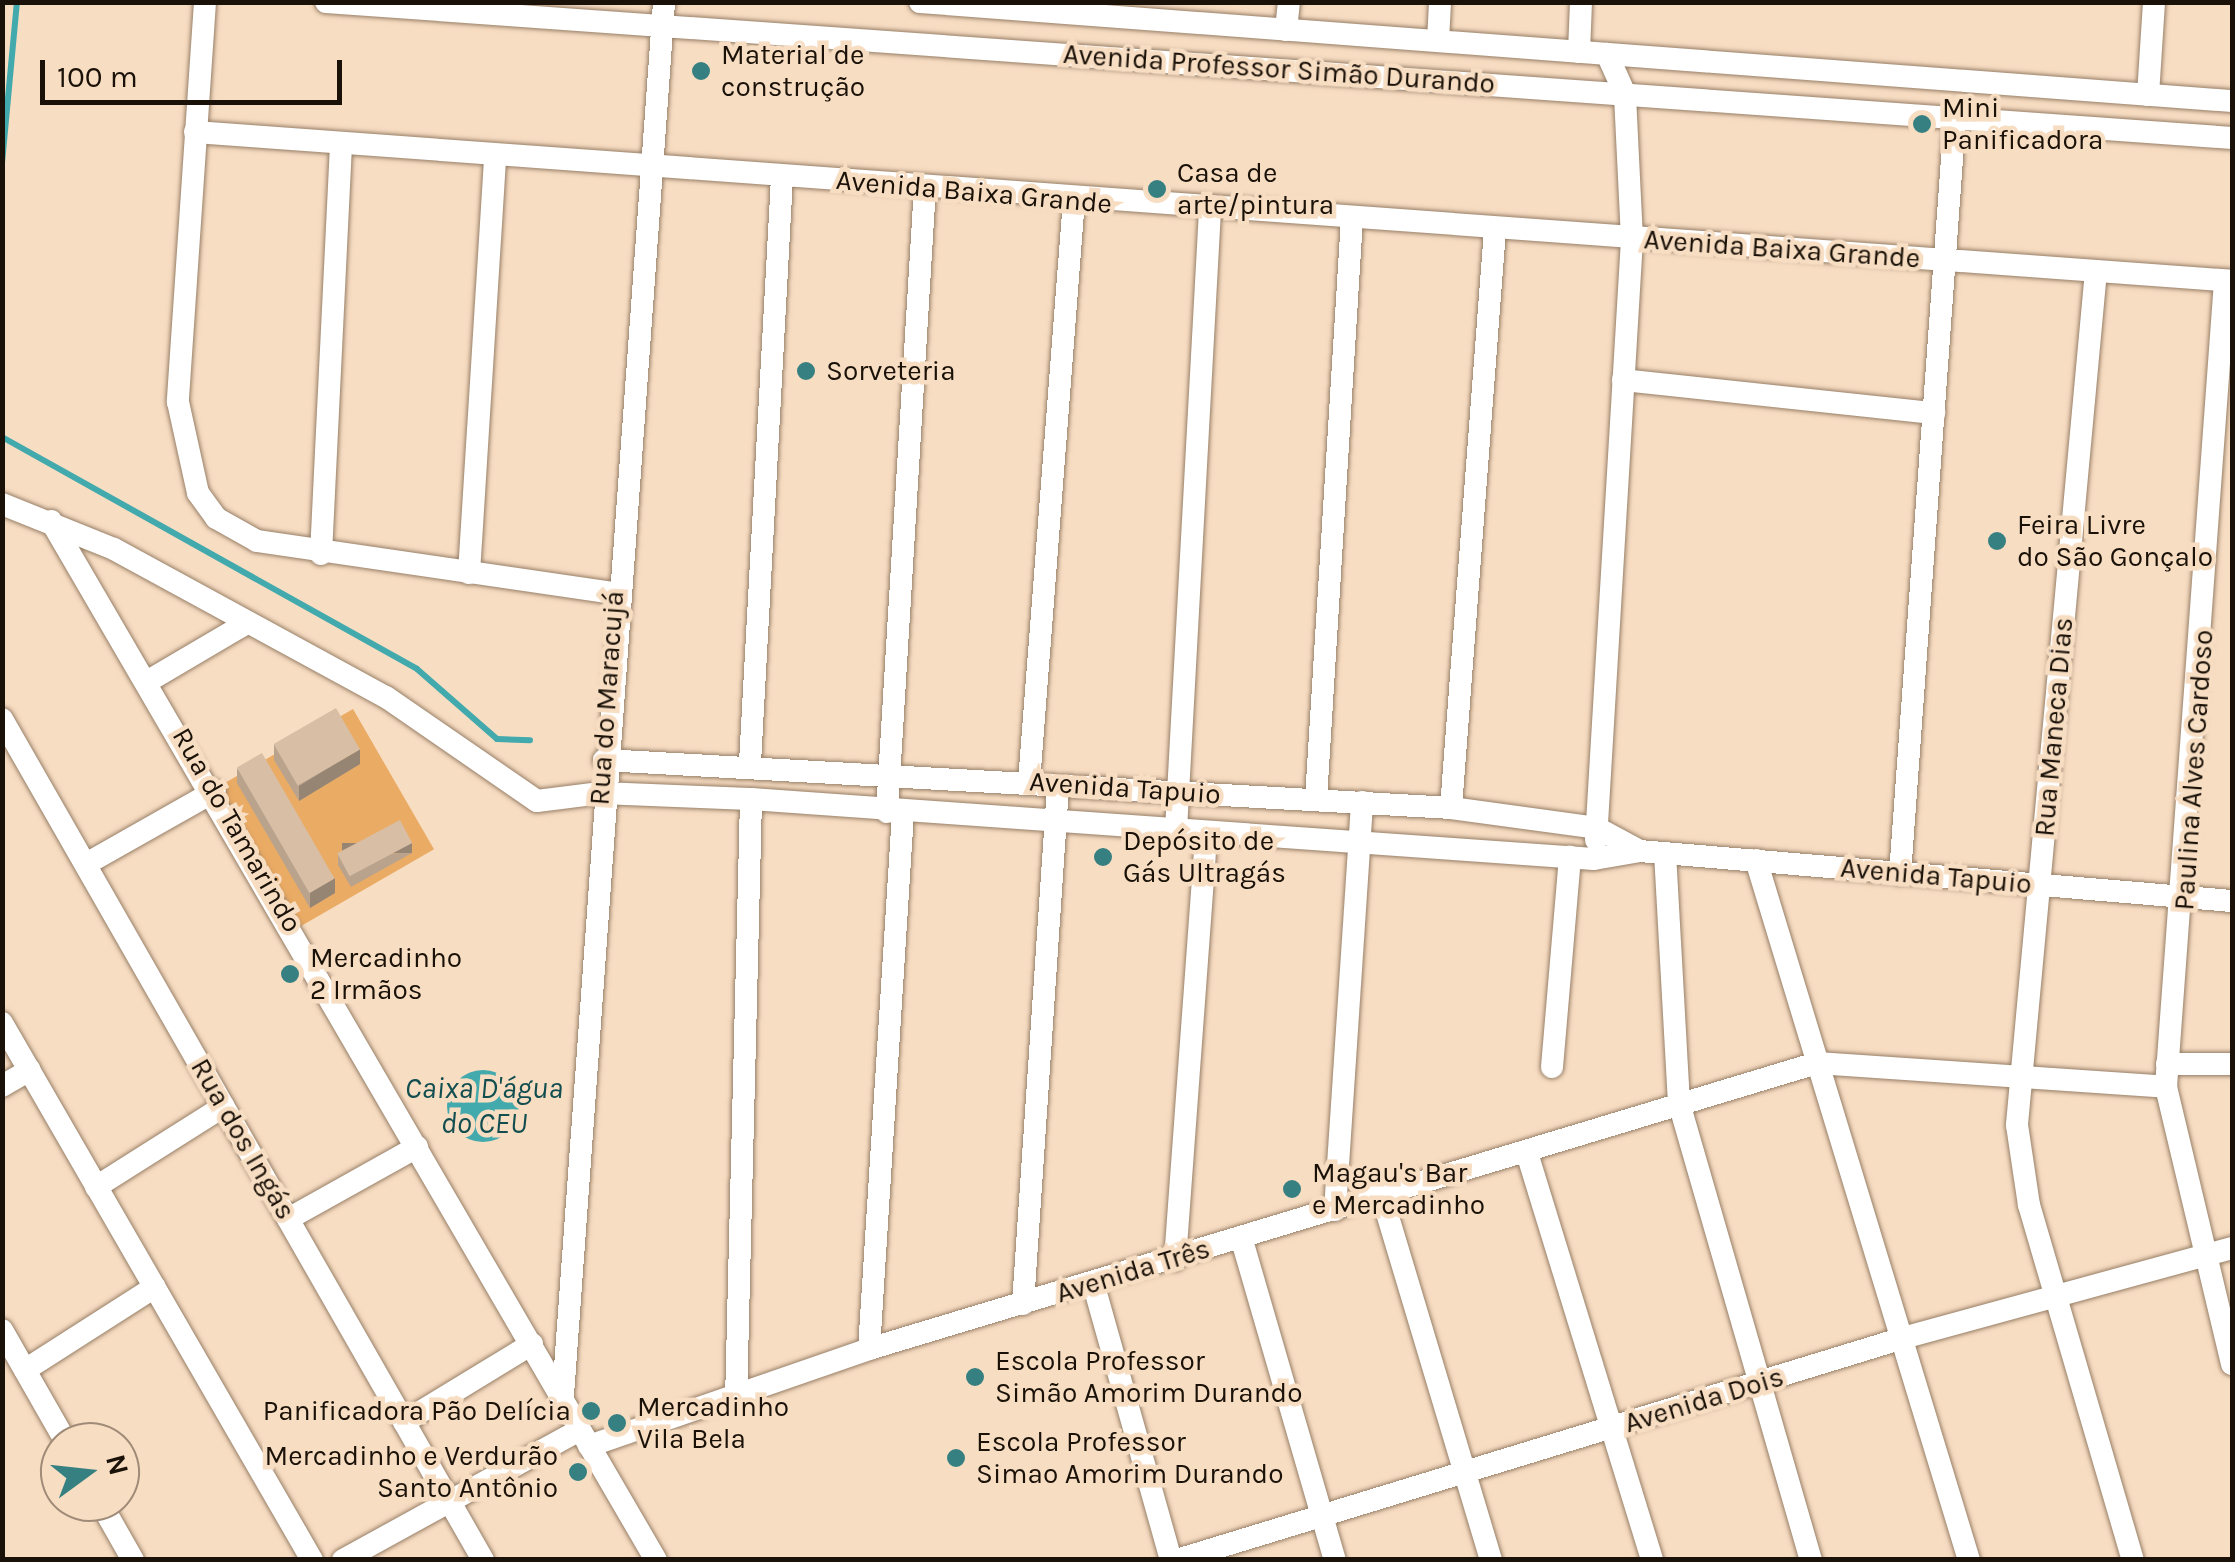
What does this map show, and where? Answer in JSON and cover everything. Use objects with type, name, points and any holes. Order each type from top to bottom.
[{"type":"street","points":[[204,2],[178,402],[188,470],[216,518],[257,541],[321,554],[615,593]]},
{"type":"street","name":"Avenida Professor Simão Durando","points":[[326,2],[728,14],[1356,76],[2232,138]]},
{"type":"street","name":"Avenida Professor Simão Durando","points":[[920,2],[1154,12],[1286,30],[2232,101]]},
{"type":"street","points":[[1286,30],[1288,2]]},
{"type":"street","points":[[1438,41],[1440,2]]},
{"type":"street","points":[[1579,52],[1581,2]]},
{"type":"street","points":[[2148,96],[2154,2]]},
{"type":"street","name":"Rua do Maracujá","points":[[563,1395],[600,793],[646,165],[664,11]]},
{"type":"street","points":[[1356,76],[1359,35]]},
{"type":"street","points":[[1594,859],[1632,238],[1625,94],[1607,54]]},
{"type":"street","points":[[1908,114],[1912,78]]},
{"type":"street","points":[[1900,874],[1955,117]]},
{"type":"street","name":"Avenida Baixa Grande","points":[[194,132],[1210,212],[2229,281]]},
{"type":"street","points":[[321,554],[341,146]]},
{"type":"street","points":[[468,572],[495,156]]},
{"type":"street","points":[[750,763],[782,177]]},
{"type":"street","points":[[869,1350],[895,813],[886,771],[925,188]]},
{"type":"street","points":[[1028,782],[1074,200]]},
{"type":"street","points":[[1176,830],[1210,212]]},
{"type":"street","points":[[1316,800],[1352,219]]},
{"type":"street","points":[[1451,808],[1495,230]]},
{"type":"street","name":"Rua Maneca Dias","points":[[2096,271],[2019,1074],[2023,1176],[2054,1298],[2132,1560]]},
{"type":"street","name":"Paulina Alves Cardoso","points":[[2229,281],[2187,898],[2167,1076],[2200,1256],[2232,1364]]},
{"type":"street","points":[[1623,380],[1934,413]]},
{"type":"street","name":"Avenida Tapuio","points":[[2,504],[51,521],[386,696],[529,798],[566,803],[600,793],[751,799],[895,813],[1594,859],[1640,851],[2232,901]]},
{"type":"street","name":"Rua do Tamarindo","points":[[51,521],[216,791],[656,1560]]},
{"type":"street","points":[[150,680],[246,624]]},
{"type":"street","name":"Rua dos Ingás","points":[[2,720],[13,762],[86,864],[483,1560]]},
{"type":"street","name":"Avenida Tapuio","points":[[604,760],[750,763],[1058,786],[1451,808],[1597,828],[1640,851]]},
{"type":"street","points":[[1023,1304],[1058,786]]},
{"type":"street","points":[[86,864],[216,791]]},
{"type":"street","points":[[736,1400],[751,799]]},
{"type":"street","points":[[1335,1210],[1362,802]]},
{"type":"street","points":[[1175,1260],[1206,835]]},
{"type":"street","points":[[1664,853],[1680,1103],[1811,1560]]},
{"type":"street","points":[[1552,1066],[1570,857]]},
{"type":"street","points":[[1756,860],[1969,1560]]},
{"type":"street","points":[[2,1023],[312,1560]]},
{"type":"street","name":"Avenida Três","points":[[343,1560],[448,1500],[584,1438],[736,1400],[869,1350],[1094,1286],[1241,1237],[1383,1200],[1680,1103],[1817,1064],[2019,1074],[2167,1076],[2232,1064]]},
{"type":"street","points":[[2,1086],[30,1070]]},
{"type":"street","points":[[96,1187],[224,1106]]},
{"type":"street","points":[[288,1219],[417,1147]]},
{"type":"street","points":[[1527,1153],[1652,1560]]},
{"type":"street","points":[[1383,1200],[1491,1560]]},
{"type":"street","points":[[1241,1237],[1335,1560]]},
{"type":"street","name":"Avenida Dois","points":[[1174,1560],[1903,1338],[2232,1248]]},
{"type":"street","points":[[1094,1286],[1174,1560]]},
{"type":"street","points":[[25,1370],[155,1288]]},
{"type":"street","points":[[2,1330],[55,1422]]},
{"type":"street","points":[[404,1422],[532,1344]]},
{"type":"street","points":[[111,1522],[132,1560]]},
{"type":"shaded area","points":[[353,709],[434,849],[300,927],[219,786]]},
{"type":"water","name":"Caixa D'água do CEU","points":[[483,1070],[508,1081],[519,1106],[508,1131],[483,1142],[458,1131],[447,1106],[458,1081]]},
{"type":"building","points":[[336,708],[360,750],[298,786],[274,744]]},
{"type":"building","points":[[262,753],[335,879],[309,893],[237,768]]},
{"type":"building","points":[[400,820],[412,843],[350,876],[337,853]]},
{"type":"waterway","points":[[2,163],[17,2]]},
{"type":"waterway","points":[[2,437],[417,669],[497,739],[530,740]]},
{"type":"place","name":"Material de construção","points":[[701,71]]},
{"type":"place","name":"Mini Panificadora","points":[[1922,124]]},
{"type":"place","name":"Casa de arte/pintura","points":[[1157,189]]},
{"type":"place","name":"Sorveteria","points":[[806,371]]},
{"type":"place","name":"Feira Livre do São Gonçalo","points":[[1997,541]]},
{"type":"place","name":"Depósito de Gás Ultragás","points":[[1103,857]]},
{"type":"place","name":"Mercadinho 2 Irmãos","points":[[290,974]]},
{"type":"place","name":"Magau's Bar e Mercadinho","points":[[1292,1189]]},
{"type":"place","name":"Escola Professor Simão Amorim Durando","points":[[975,1377]]},
{"type":"place","name":"Panificadora Pão Delícia","points":[[591,1411]]},
{"type":"place","name":"Mercadinho Vila Bela","points":[[617,1423]]},
{"type":"place","name":"Escola Professor Simao Amorim Durando","points":[[956,1458]]},
{"type":"place","name":"Mercadinho e Verdurão Santo Antônio","points":[[578,1472]]}]
